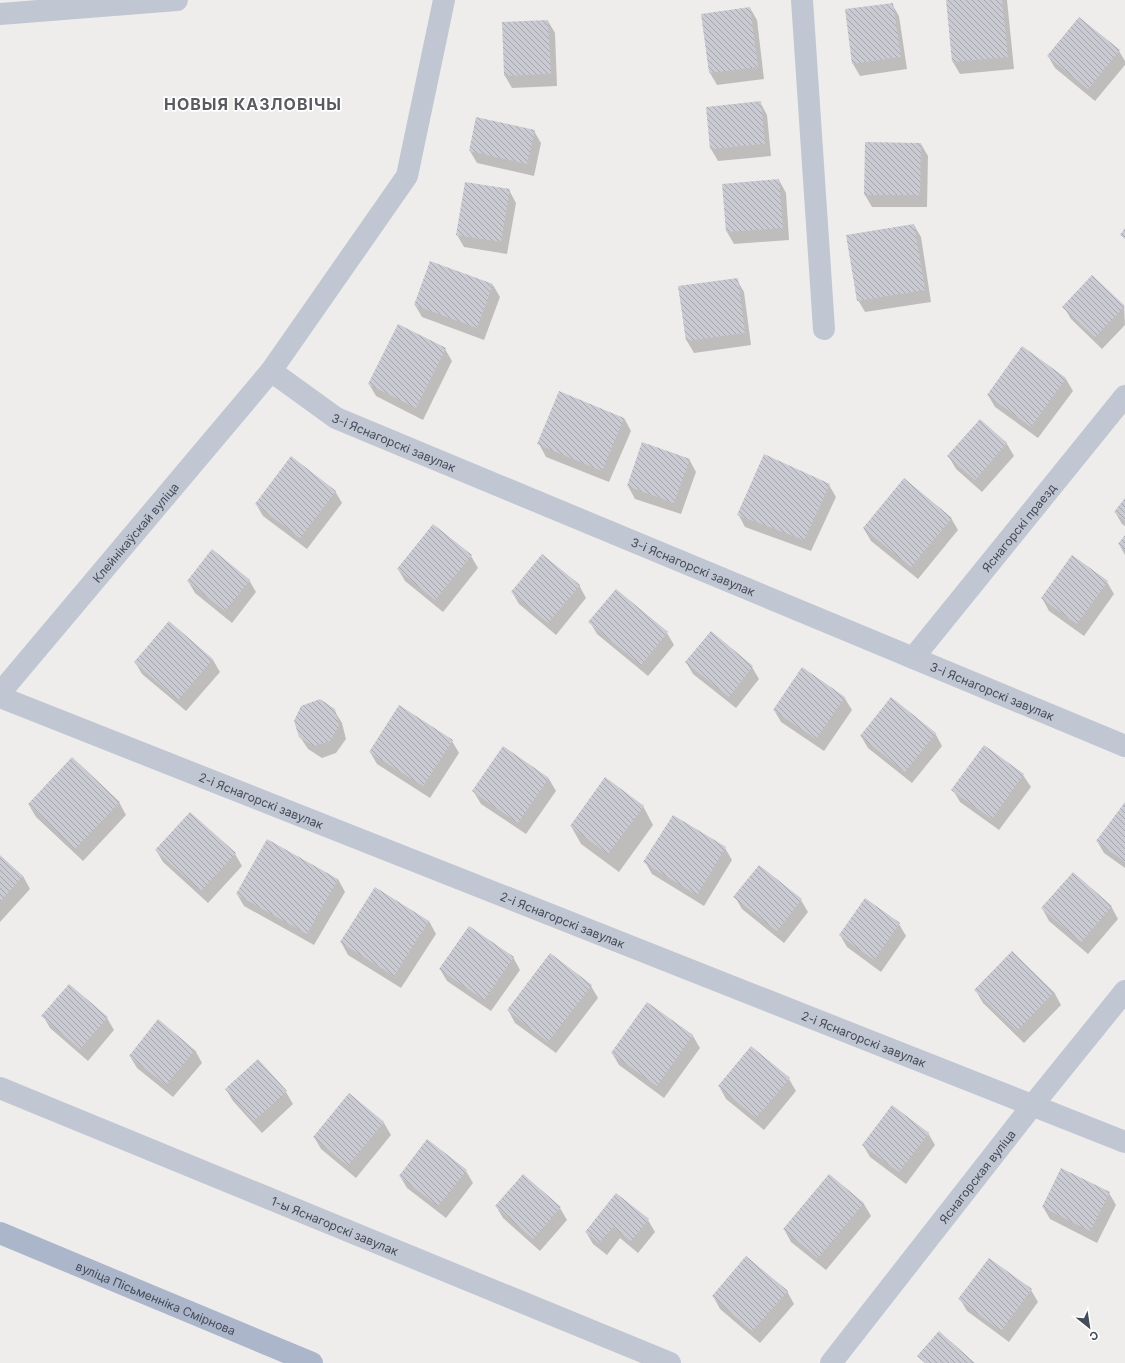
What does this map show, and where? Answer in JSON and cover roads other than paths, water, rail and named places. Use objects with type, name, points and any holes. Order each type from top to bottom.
[{"type":"main road","name":"вуліца Пісьменніка Смірнова","points":[[0,1233],[312,1363]]},
{"type":"street","points":[[0,14],[177,0]]},
{"type":"street","name":"Клейнікаўскай вуліца","points":[[0,693],[271,371],[407,176],[444,0]]},
{"type":"street","points":[[802,0],[824,329]]},
{"type":"street","name":"3-і Яснагорскі завулак","points":[[271,371],[336,418],[1125,746]]},
{"type":"street","name":"Яснагорскі праезд","points":[[913,658],[1125,396]]},
{"type":"street","name":"2-і Яснагорскі завулак","points":[[0,697],[1125,1142]]},
{"type":"street","name":"Яснагорская вуліца","points":[[831,1363],[1032,1106],[1125,991]]},
{"type":"street","name":"1-ы Яснагорскі завулак","points":[[0,1088],[670,1363]]},
{"type":"district","name":"НОВЫЯ КАЗЛОВІЧЫ","points":[[253,104]]}]
